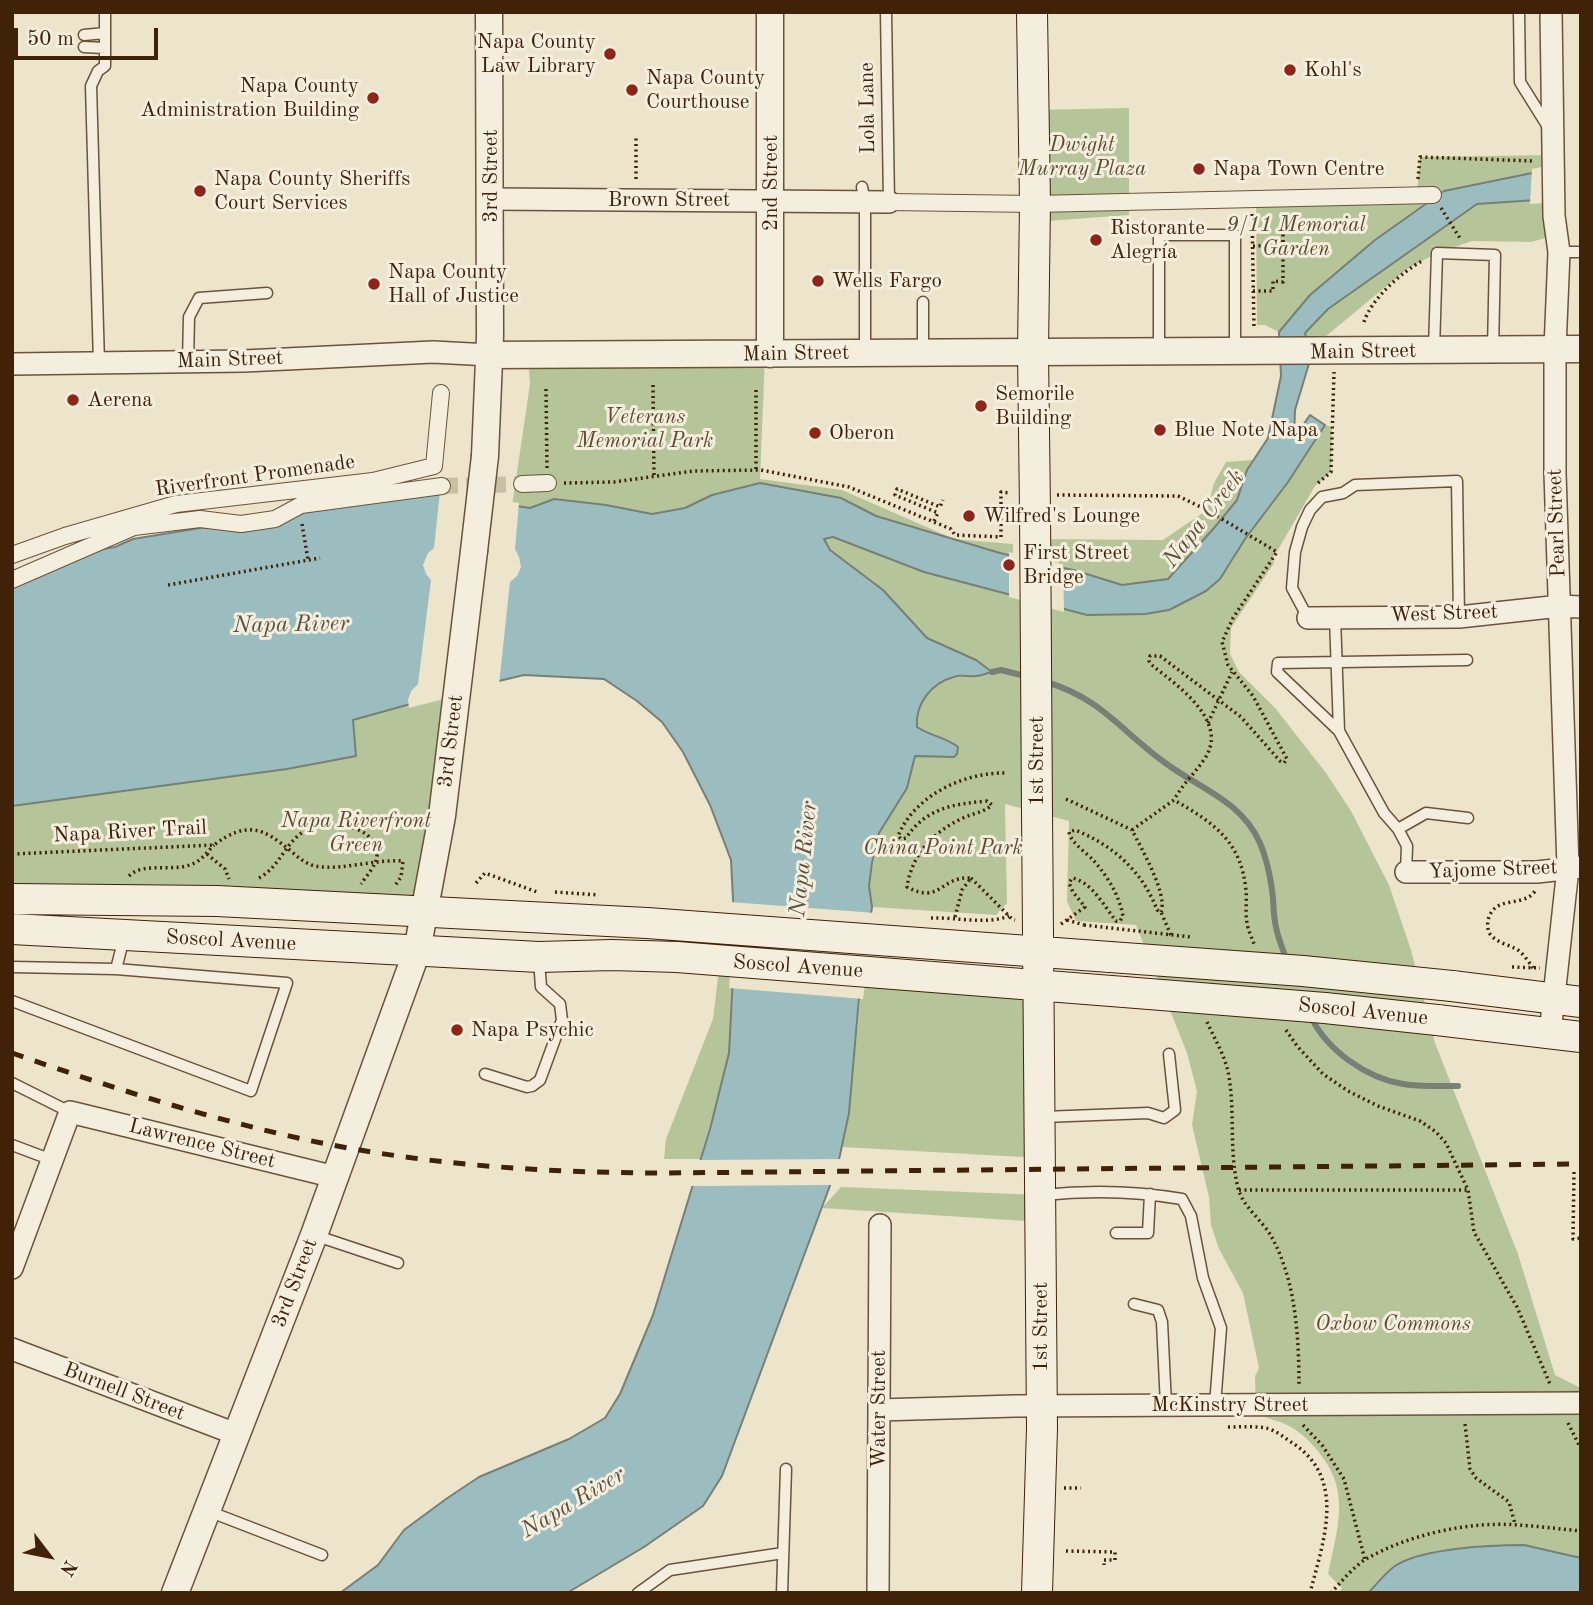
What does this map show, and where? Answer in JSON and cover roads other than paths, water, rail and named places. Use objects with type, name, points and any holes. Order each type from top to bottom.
[{"type":"main road","name":"1st Street","points":[[1032,12],[1041,1195],[1041,1406],[1037,1593]]},
{"type":"main road","name":"Soscol Avenue","points":[[12,900],[206,901],[724,928],[1303,971],[1568,1000]]},
{"type":"main road","name":"Soscol Avenue","points":[[12,929],[539,957],[623,955],[720,961],[1337,1009],[1581,1037]]},
{"type":"street","name":"3rd Street","points":[[175,1593],[389,1034],[417,951],[425,913],[442,816],[485,456],[490,355],[489,12]]},
{"type":"street","name":"2nd Street","points":[[770,354],[771,12]]},
{"type":"street","name":"Pearl Street","points":[[1550,1033],[1568,1000],[1563,896],[1574,868],[1571,606],[1555,473],[1568,349],[1570,252],[1553,216],[1548,151],[1551,12]]},
{"type":"street","name":"Brown Street","points":[[491,199],[772,201],[864,194],[889,202]]},
{"type":"street","points":[[889,202],[1035,204],[1425,195]]},
{"type":"street","name":"Main Street","points":[[12,364],[244,361],[433,352],[490,355],[1033,351],[1252,352],[1330,362],[1434,351],[1568,349]]},
{"type":"street","name":"Riverfront Promenade","points":[[12,555],[65,536],[176,504],[373,481],[434,466],[442,393]]},
{"type":"street","points":[[522,484],[547,480]]},
{"type":"street","name":"Riverfront Promenade","points":[[12,580],[134,527],[200,519],[241,524],[275,519],[298,506],[442,486]]},
{"type":"street","name":"West Street","points":[[1308,618],[1459,617],[1571,606]]},
{"type":"street","name":"Yajome Street","points":[[1406,872],[1536,872],[1574,868]]},
{"type":"street","points":[[12,1268],[70,1112]]},
{"type":"street","name":"Lawrence Street","points":[[70,1112],[335,1177]]},
{"type":"street","name":"Water Street","points":[[878,1593],[880,1225]]},
{"type":"street","name":"Burnell Street","points":[[12,1349],[236,1434]]},
{"type":"street","name":"McKinstry Street","points":[[879,1410],[1166,1405],[1220,1414],[1299,1405],[1570,1403]]},
{"type":"lane","points":[[99,363],[91,86],[93,78],[105,66],[105,12]]},
{"type":"lane","name":"Lola Lane","points":[[886,12],[889,202]]},
{"type":"lane","points":[[1519,12],[1520,82],[1548,151]]},
{"type":"lane","points":[[105,33],[84,41],[105,48]]},
{"type":"lane","points":[[864,194],[865,353]]},
{"type":"lane","points":[[1159,352],[1160,235],[1235,235],[1252,352]]},
{"type":"lane","points":[[1434,351],[1437,253],[1495,255],[1493,350]]},
{"type":"lane","points":[[188,362],[189,317],[199,298],[267,293]]},
{"type":"lane","points":[[923,302],[923,352]]},
{"type":"lane","points":[[1308,618],[1292,589],[1295,552],[1306,518],[1322,497],[1343,493],[1355,485],[1457,481],[1459,617]]},
{"type":"lane","points":[[1335,617],[1339,732]]},
{"type":"lane","points":[[1406,872],[1407,846],[1398,829],[1384,813],[1339,732],[1277,672],[1278,663],[1467,660]]},
{"type":"lane","points":[[1398,829],[1426,813],[1468,818]]},
{"type":"lane","points":[[116,969],[125,935]]},
{"type":"lane","points":[[485,1074],[527,1087],[540,1080],[562,1020],[560,1004],[541,987],[539,957]]},
{"type":"lane","points":[[12,967],[116,969],[287,983],[251,1091],[12,1001]]},
{"type":"lane","points":[[1040,1117],[1148,1113],[1164,1118],[1175,1110],[1169,1054]]},
{"type":"lane","points":[[12,1083],[70,1112]]},
{"type":"lane","points":[[12,1144],[52,1160]]},
{"type":"lane","points":[[1041,1195],[1077,1192],[1150,1194],[1182,1199],[1191,1216],[1203,1278],[1221,1328],[1220,1414]]},
{"type":"lane","points":[[1116,1233],[1148,1233],[1150,1194]]},
{"type":"lane","points":[[314,1235],[398,1263]]},
{"type":"lane","points":[[1134,1304],[1158,1310],[1162,1322],[1166,1405]]},
{"type":"lane","points":[[782,1593],[786,1469]]},
{"type":"lane","points":[[207,1510],[322,1555]]},
{"type":"lane","points":[[638,1593],[670,1570],[783,1553]]},
{"type":"water","name":"Napa River","points":[[1581,163],[1581,197],[1477,204],[1328,309],[1305,333],[1311,357],[1295,410],[1294,438],[1310,415],[1325,425],[1220,579],[1206,591],[1169,610],[1145,614],[1087,615],[924,572],[833,537],[824,539],[830,550],[883,590],[927,638],[976,660],[992,672],[978,676],[957,676],[938,684],[926,696],[919,710],[917,727],[958,747],[957,754],[954,757],[915,756],[907,788],[879,833],[869,886],[872,907],[859,998],[849,1113],[838,1164],[722,1476],[703,1506],[644,1547],[567,1593],[340,1593],[378,1565],[404,1530],[446,1499],[479,1477],[569,1439],[605,1418],[620,1394],[653,1315],[710,1129],[729,1053],[735,938],[731,860],[710,805],[683,752],[662,722],[604,679],[524,675],[353,720],[356,756],[287,769],[12,806],[12,584],[92,551],[115,547],[133,539],[206,527],[243,532],[276,524],[294,514],[429,493],[530,508],[554,499],[652,514],[685,508],[712,495],[760,483],[841,498],[876,516],[1000,553],[1077,571],[1122,585],[1168,579],[1237,500],[1247,470],[1268,438],[1281,376],[1279,332],[1310,295],[1375,240],[1444,191]]},
{"type":"water","points":[[1524,1545],[1581,1558],[1581,1593],[1368,1593],[1395,1566],[1422,1555],[1476,1547]]},
{"type":"waterway","points":[[992,672],[1001,670],[1029,677]]},
{"type":"waterway","points":[[1046,682],[1096,706],[1164,762],[1218,796],[1242,816],[1260,843],[1268,866],[1274,918],[1287,962]]},
{"type":"waterway","points":[[1311,1017],[1337,1051],[1375,1076],[1410,1085],[1458,1086]]},
{"type":"tunnel","points":[[442,486],[522,484]]},
{"type":"railway","points":[[12,1053],[158,1101],[307,1140],[396,1156],[486,1166],[666,1173],[1581,1164]]},
{"type":"place","name":"Napa County Law Library","points":[[610,54]]},
{"type":"place","name":"Kohl's","points":[[1290,70]]},
{"type":"place","name":"Napa County Courthouse","points":[[632,90]]},
{"type":"place","name":"Napa County Administration Building","points":[[373,98]]},
{"type":"place","name":"Napa Town Centre","points":[[1199,169]]},
{"type":"place","name":"Napa County Sheriffs Court Services","points":[[200,191]]},
{"type":"place","name":"Ristorante Alegría","points":[[1096,240]]},
{"type":"place","name":"Wells Fargo","points":[[818,281]]},
{"type":"place","name":"Napa County Hall of Justice","points":[[374,284]]},
{"type":"place","name":"Aerena","points":[[73,400]]},
{"type":"place","name":"Semorile Building","points":[[981,406]]},
{"type":"place","name":"Blue Note Napa","points":[[1160,430]]},
{"type":"place","name":"Oberon","points":[[815,433]]},
{"type":"place","name":"Wilfred's Lounge","points":[[969,516]]},
{"type":"place","name":"First Street Bridge","points":[[1009,565]]},
{"type":"place","name":"Napa Psychic","points":[[457,1030]]},
{"type":"park label","name":"Dwight Murray Plaza","points":[[1082,157]]},
{"type":"park label","name":"9/11 Memorial Garden","points":[[1296,237]]},
{"type":"park label","name":"Veterans Memorial Park","points":[[645,429]]},
{"type":"park label","name":"Napa Riverfront Green","points":[[356,833]]},
{"type":"park label","name":"China Point Park","points":[[943,848]]},
{"type":"park label","name":"Oxbow Commons","points":[[1393,1324]]},
{"type":"water label","name":"Napa Creek","points":[[1204,519]]}]
